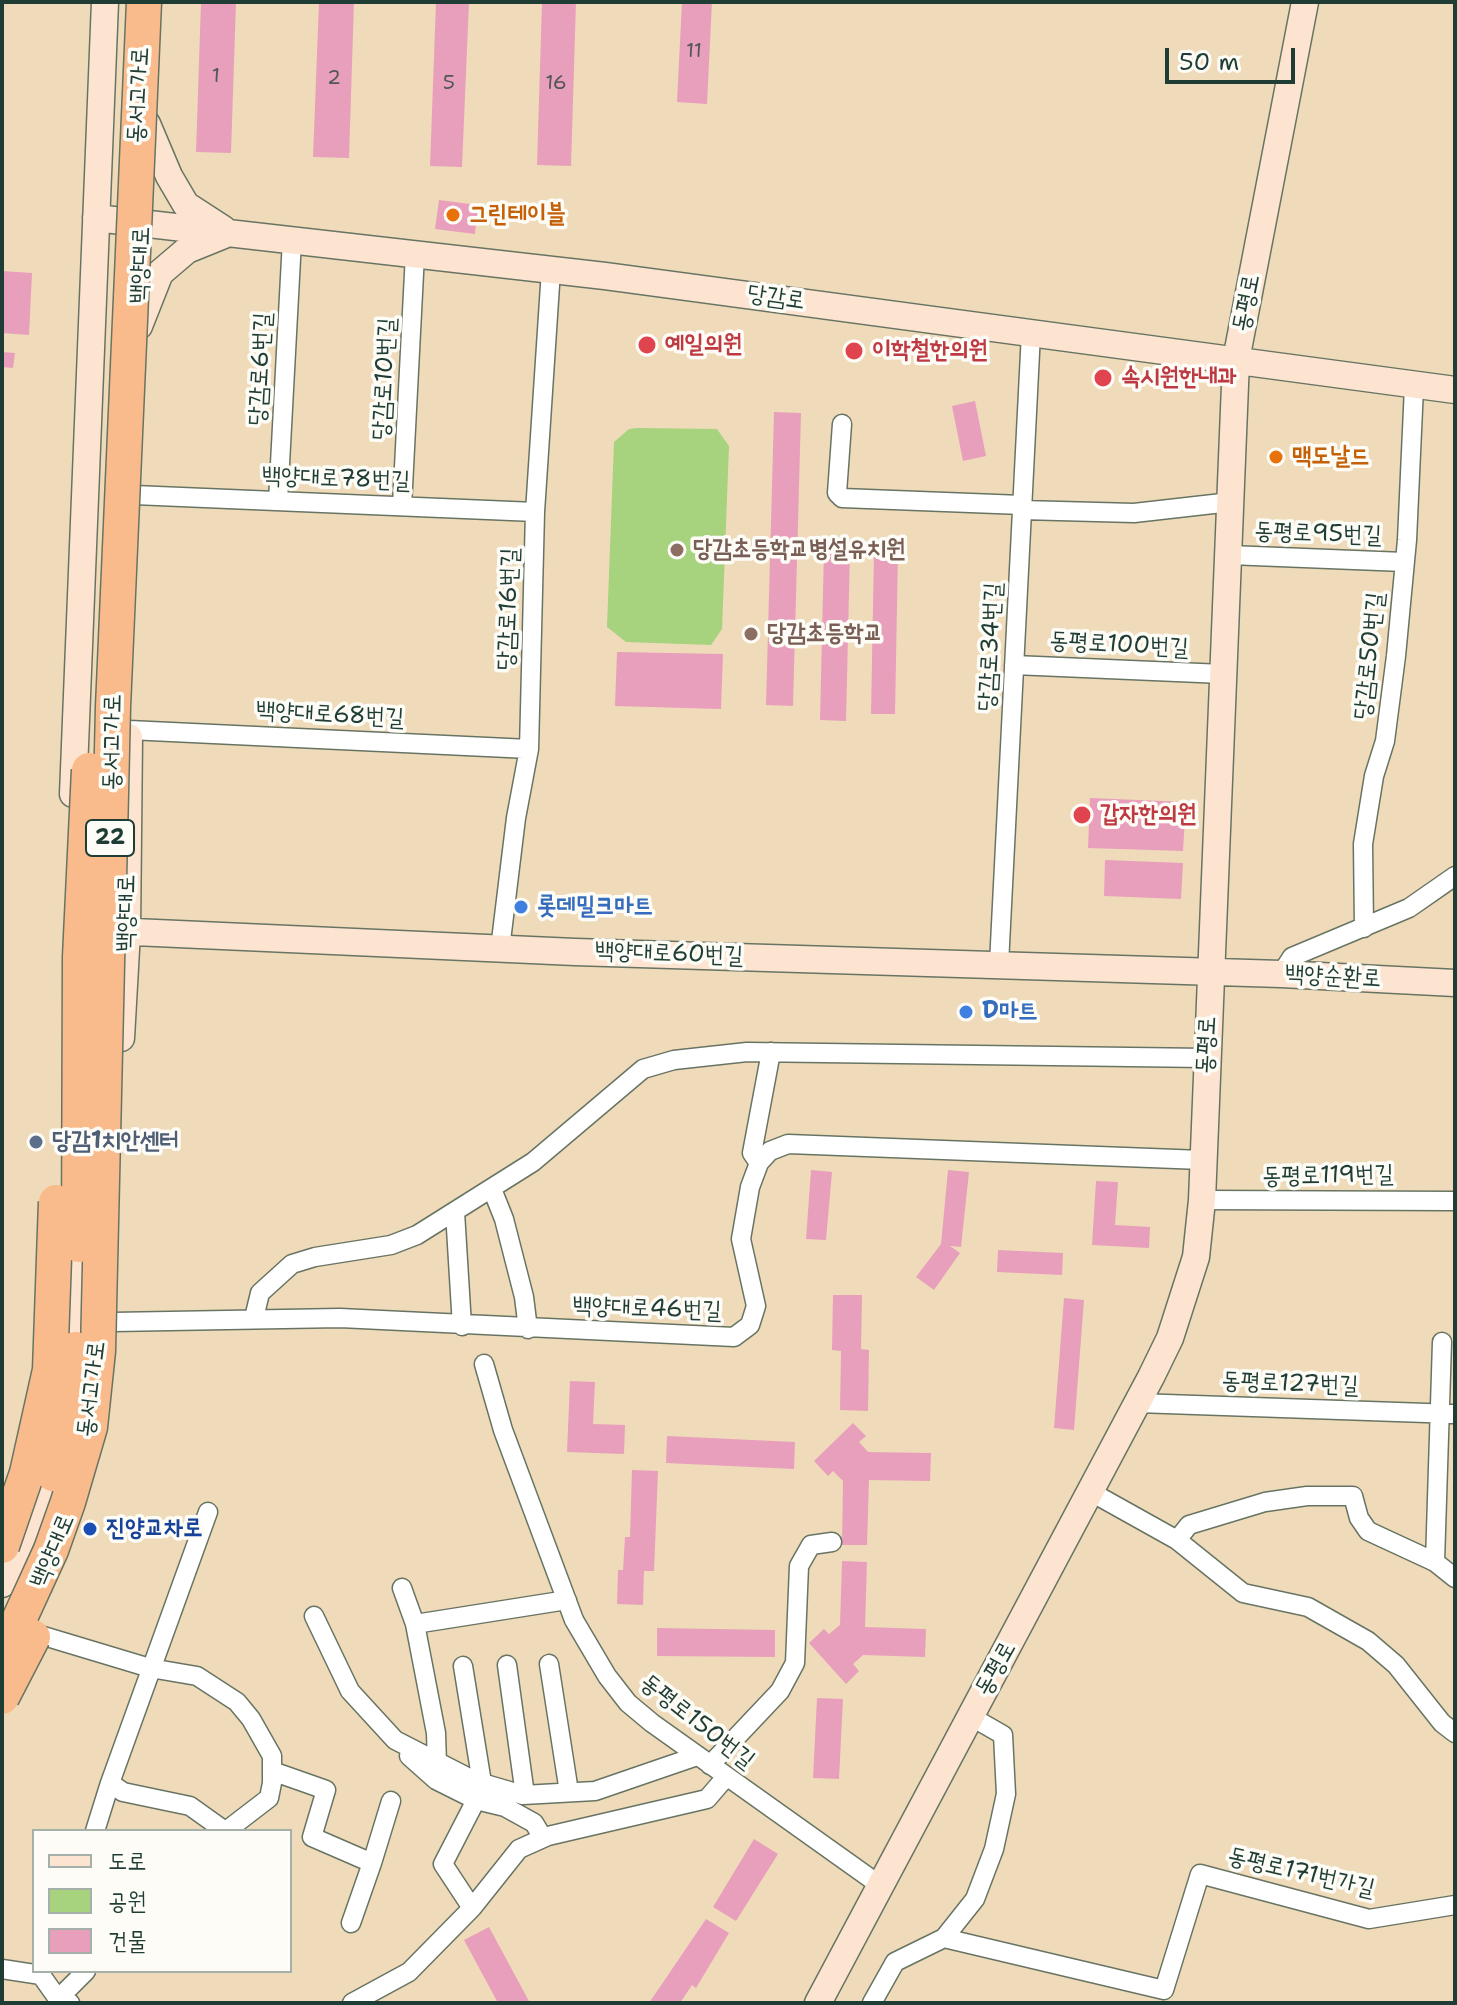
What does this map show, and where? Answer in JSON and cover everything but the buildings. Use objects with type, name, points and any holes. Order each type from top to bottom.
[{"type":"highway","name":"동서고가로","points":[[6,1637],[66,1424],[75,1356],[79,1296],[82,931],[123,2]]},
{"type":"highway","name":"동서고가로","points":[[6,1637],[51,1550],[90,1427],[101,1289],[144,2]]},
{"type":"highway","points":[[2,1697],[68,1563],[83,1522],[108,1428],[119,1357],[125,1181],[121,718]]},
{"type":"highway","points":[[2,1546],[27,1473],[50,1370],[63,979],[82,931]]},
{"type":"main road","name":"백양대로","points":[[2,1584],[35,1508],[66,1384],[72,1318],[69,897],[105,2]]},
{"type":"main road","name":"백양대로","points":[[6,1637],[84,1476],[105,1396],[113,1322],[112,1243],[127,932],[121,718],[134,495],[142,223],[153,2]]},
{"type":"main road","name":"동평로","points":[[818,2003],[1170,1338],[1196,1257],[1202,1200],[1236,360],[1305,2]]},
{"type":"main road","points":[[147,124],[169,176],[186,205],[229,233]]},
{"type":"main road","name":"당감로","points":[[96,218],[551,270],[1236,360],[1414,387],[1455,390]]},
{"type":"main road","points":[[139,326],[160,273],[187,250],[229,233]]},
{"type":"main road","name":"백양대로60번길","points":[[69,897],[92,929],[127,932],[500,949],[1211,972]]},
{"type":"main road","name":"백양순환로","points":[[1211,972],[1455,983]]},
{"type":"main road","points":[[71,1010],[87,995],[98,990],[114,995],[122,1014]]},
{"type":"main road","name":"백양대로","points":[[2,1512],[17,1480],[37,1412],[69,1179]]},
{"type":"street","name":"당감로6번길","points":[[278,501],[292,240]]},
{"type":"street","name":"당감로10번길","points":[[402,506],[415,254]]},
{"type":"street","name":"당감로16번길","points":[[500,949],[516,818],[529,749],[535,512],[551,270]]},
{"type":"street","name":"당감로34번길","points":[[999,964],[1031,333]]},
{"type":"street","name":"당감로50번길","points":[[1364,928],[1363,844],[1374,776],[1385,741],[1404,562],[1414,387]]},
{"type":"street","points":[[842,424],[837,493],[842,498],[1134,513],[1231,502]]},
{"type":"street","name":"백양대로78번길","points":[[134,495],[535,512]]},
{"type":"street","name":"동평로95번길","points":[[1229,555],[1404,562]]},
{"type":"street","name":"동평로100번길","points":[[1014,665],[1223,674]]},
{"type":"street","name":"백양대로68번길","points":[[121,718],[529,749]]},
{"type":"street","points":[[1281,974],[1292,957],[1409,908],[1455,876]]},
{"type":"street","points":[[254,1318],[260,1293],[292,1264],[315,1257],[391,1245],[417,1235],[533,1162],[643,1069],[692,1056],[771,1052],[1206,1058]]},
{"type":"street","points":[[771,1052],[752,1153],[759,1163],[770,1151],[788,1144],[1202,1160]]},
{"type":"street","name":"백양대로46번길","points":[[113,1322],[254,1318],[675,1336],[741,1334],[750,1325],[756,1306],[741,1239],[744,1211],[759,1163]]},
{"type":"street","points":[[492,1189],[511,1245],[528,1329]]},
{"type":"street","name":"동평로119번길","points":[[1202,1200],[1455,1201]]},
{"type":"street","points":[[455,1212],[462,1326]]},
{"type":"street","points":[[1435,1562],[1448,1414],[1442,1342]]},
{"type":"street","name":"동평로150번길","points":[[484,1364],[503,1430],[567,1600],[595,1657],[628,1703],[726,1777],[881,1886]]},
{"type":"street","name":"동평로127번길","points":[[1137,1403],[1448,1414]]},
{"type":"street","points":[[1091,1492],[1177,1540],[1243,1593],[1308,1607],[1381,1650],[1442,1723],[1455,1733]]},
{"type":"street","points":[[1177,1540],[1189,1525],[1265,1502],[1307,1496],[1353,1496],[1359,1518],[1368,1531],[1435,1562],[1455,1578]]},
{"type":"street","points":[[96,1829],[150,1668],[208,1512]]},
{"type":"street","points":[[387,1731],[413,1761],[436,1780],[479,1792],[525,1795],[595,1791],[703,1760],[780,1691],[795,1663],[799,1566],[811,1545],[832,1542]]},
{"type":"street","points":[[402,1588],[415,1624],[436,1733],[437,1764]]},
{"type":"street","points":[[415,1624],[567,1600]]},
{"type":"street","points":[[314,1616],[350,1691],[395,1740],[534,1823],[543,1838]]},
{"type":"street","points":[[6,1637],[197,1676],[237,1702],[251,1719],[272,1756],[272,1771],[269,1798],[229,1829]]},
{"type":"street","points":[[549,1664],[569,1792]]},
{"type":"street","points":[[507,1665],[525,1795]]},
{"type":"street","points":[[463,1666],[479,1792],[443,1864],[472,1908]]},
{"type":"street","points":[[872,2003],[895,1962],[944,1938],[975,1899],[994,1849],[1006,1794],[1003,1735],[970,1716]]},
{"type":"street","points":[[272,1771],[326,1790],[312,1837],[372,1863]]},
{"type":"street","points":[[352,2003],[409,1972],[472,1908],[519,1849],[543,1838],[707,1799],[726,1777]]},
{"type":"street","points":[[110,1783],[123,1792],[190,1806],[223,1829]]},
{"type":"street","points":[[351,1923],[391,1801]]},
{"type":"street","name":"동평로171번가길","points":[[944,1938],[1164,1990],[1200,1874],[1369,1919],[1453,1907]]},
{"type":"street","points":[[2,1969],[32,1972]]},
{"type":"street","points":[[42,1973],[64,2001],[85,1973]]},
{"type":"green space","points":[[629,429],[717,429],[729,446],[722,629],[711,645],[626,642],[607,627],[614,442]]},
{"type":"place","name":"그린테이블","points":[[453,215]]},
{"type":"place","name":"예일의원","points":[[647,345]]},
{"type":"place","name":"이학철한의원","points":[[854,351]]},
{"type":"place","name":"속시원한내과","points":[[1103,378]]},
{"type":"place","name":"맥도날드","points":[[1276,457]]},
{"type":"place","name":"당감초등학교병설유치원","points":[[677,550]]},
{"type":"place","name":"당감초등학교","points":[[751,634]]},
{"type":"place","name":"갑자한의원","points":[[1082,815]]},
{"type":"place","name":"롯데밀크마트","points":[[521,907]]},
{"type":"place","name":"D마트","points":[[966,1012]]},
{"type":"place","name":"당감1치안센터","points":[[36,1142]]},
{"type":"place","name":"진양교차로","points":[[90,1529]]}]
